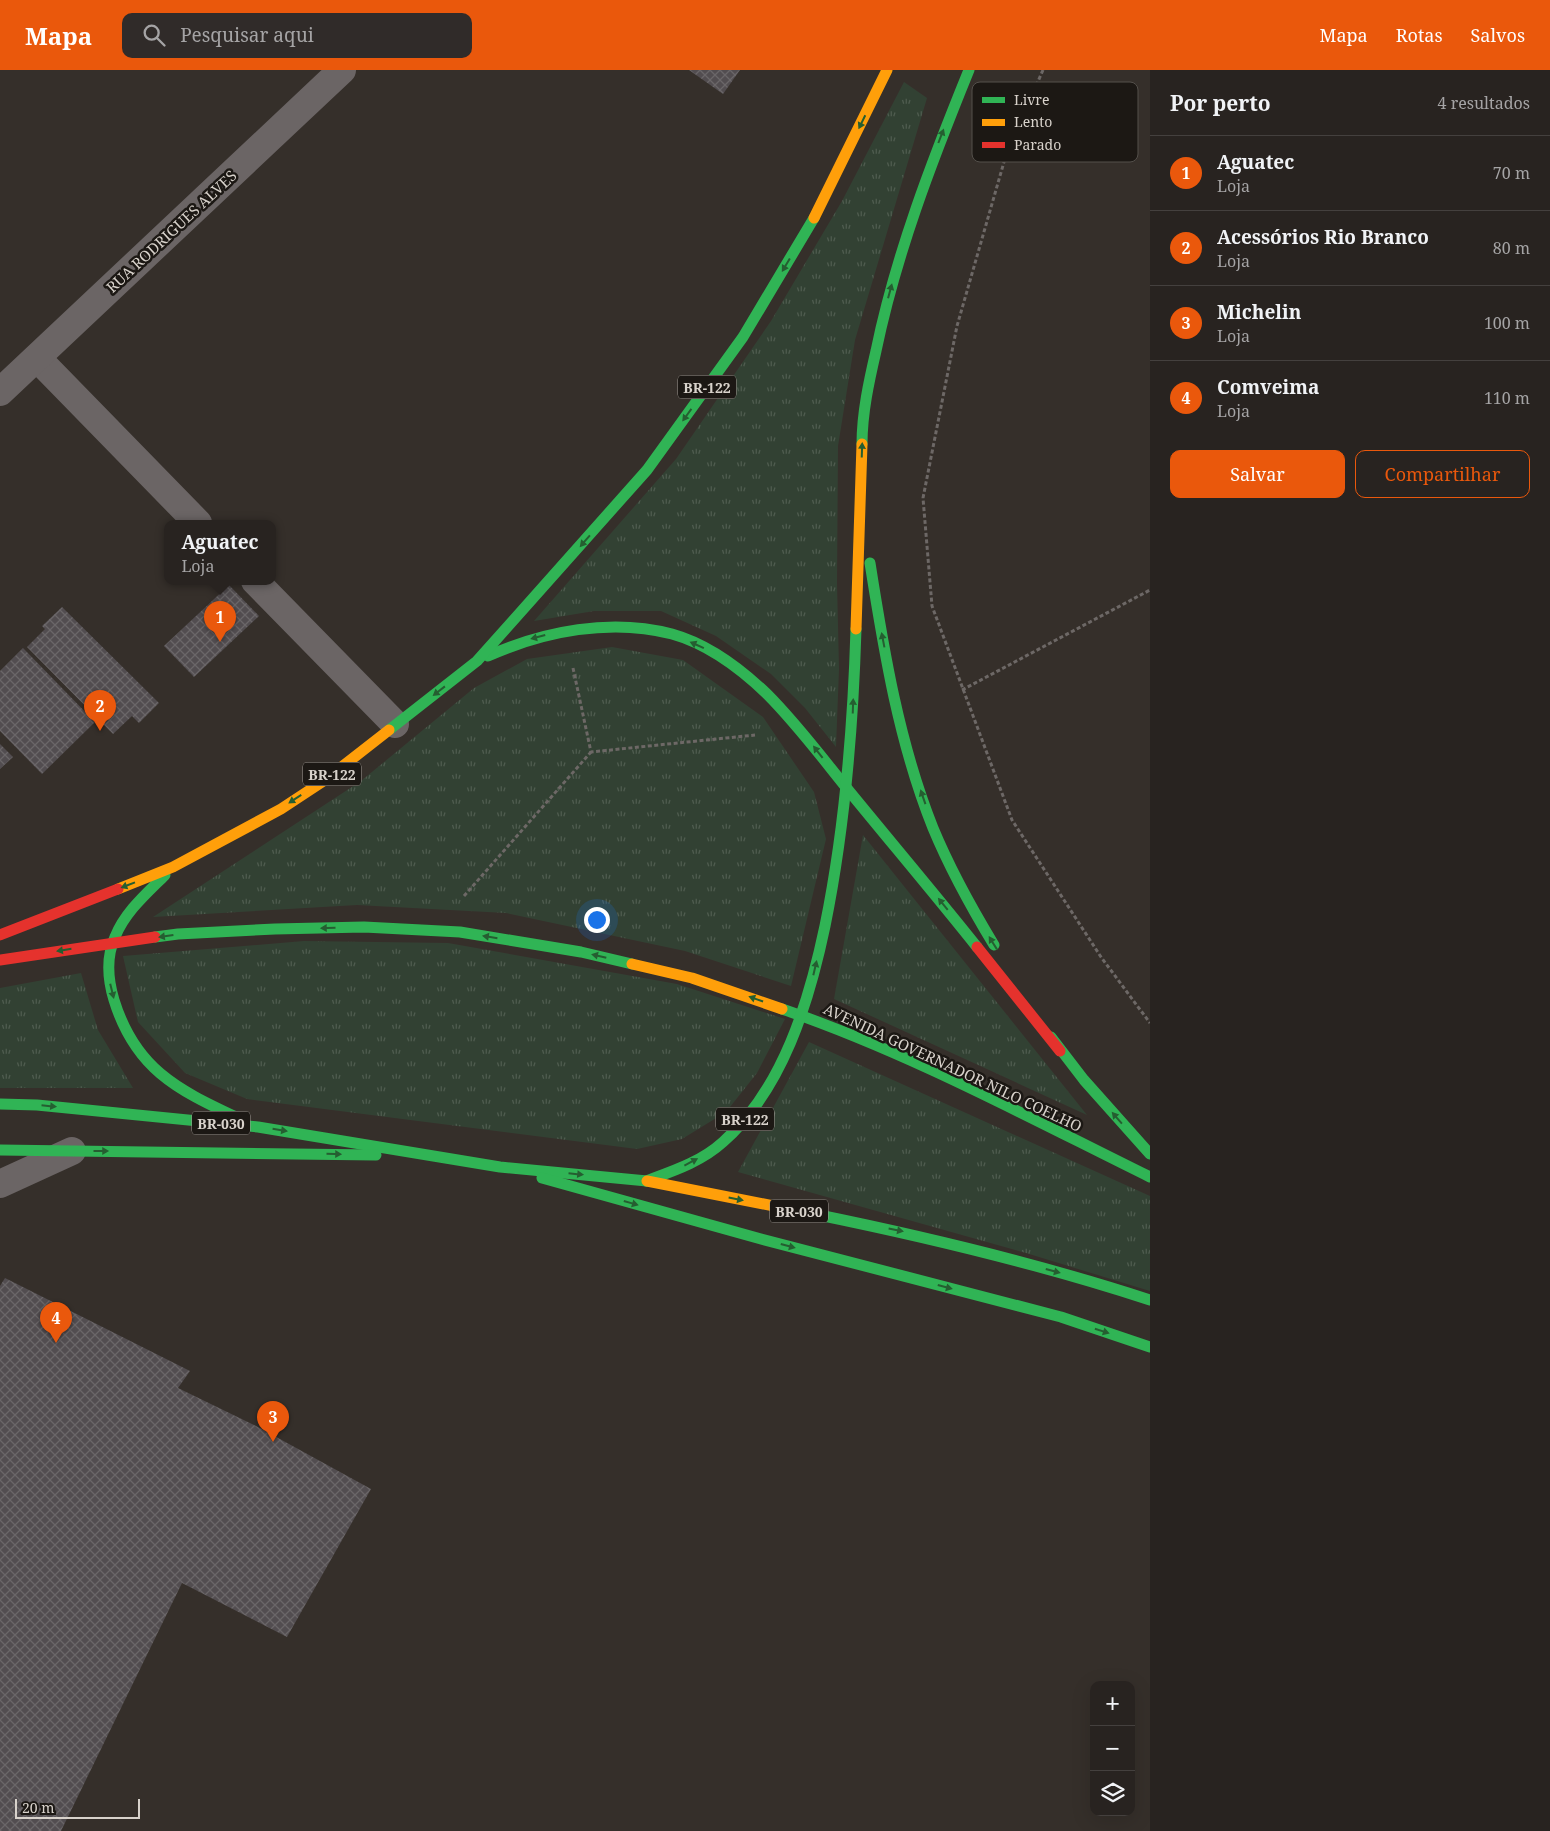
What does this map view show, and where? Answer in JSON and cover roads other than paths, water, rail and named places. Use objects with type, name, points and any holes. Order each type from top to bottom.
[{"type":"main road","name":"BR-122","points":[[258,1127],[189,1095],[164,1078],[141,1057],[124,1031],[109,979],[109,957],[118,929],[130,911],[173,867],[281,809],[325,780],[477,661],[549,582],[647,470],[743,337],[820,208],[887,70]]},
{"type":"main road","name":"BR-122","points":[[646,1181],[686,1166],[714,1150],[742,1122],[769,1084],[789,1046],[802,1015],[814,976],[828,916],[848,790],[863,425],[879,334],[902,246],[942,134],[969,70]]},
{"type":"main road","points":[[860,499],[879,623],[895,704],[922,795],[947,861],[978,920],[999,953]]},
{"type":"main road","points":[[477,661],[509,645],[542,635],[592,628],[635,629],[673,634],[711,651],[743,673],[771,698],[800,730],[919,874],[1060,1052],[1150,1154]]},
{"type":"main road","points":[[0,935],[173,867]]},
{"type":"main road","name":"AVENIDA GOVERNADOR NILO COELHO","points":[[0,960],[178,934],[364,927],[460,932],[581,952],[692,978],[802,1015],[946,1077],[1150,1177]]},
{"type":"main road","points":[[1009,969],[1060,1052]]},
{"type":"main road","name":"BR-030","points":[[0,1104],[36,1105],[258,1127],[500,1167],[761,1240],[1061,1317],[1150,1347]]},
{"type":"main road","name":"BR-030","points":[[0,1150],[441,1156]]},
{"type":"main road","name":"BR-030","points":[[500,1167],[646,1181],[912,1234],[1102,1284],[1150,1300]]},
{"type":"street","name":"RUA RODRIGUES ALVES","points":[[0,392],[342,70]]},
{"type":"street","points":[[37,358],[195,520]]},
{"type":"street","points":[[259,585],[395,724]]},
{"type":"street","points":[[0,1184],[72,1151]]},
{"type":"place","name":"Aguatec","points":[[220,642]]},
{"type":"place","name":"Acessórios Rio Branco","points":[[100,731]]},
{"type":"place","name":"Comveima","points":[[56,1343]]},
{"type":"place","name":"Michelin","points":[[273,1442]]}]
